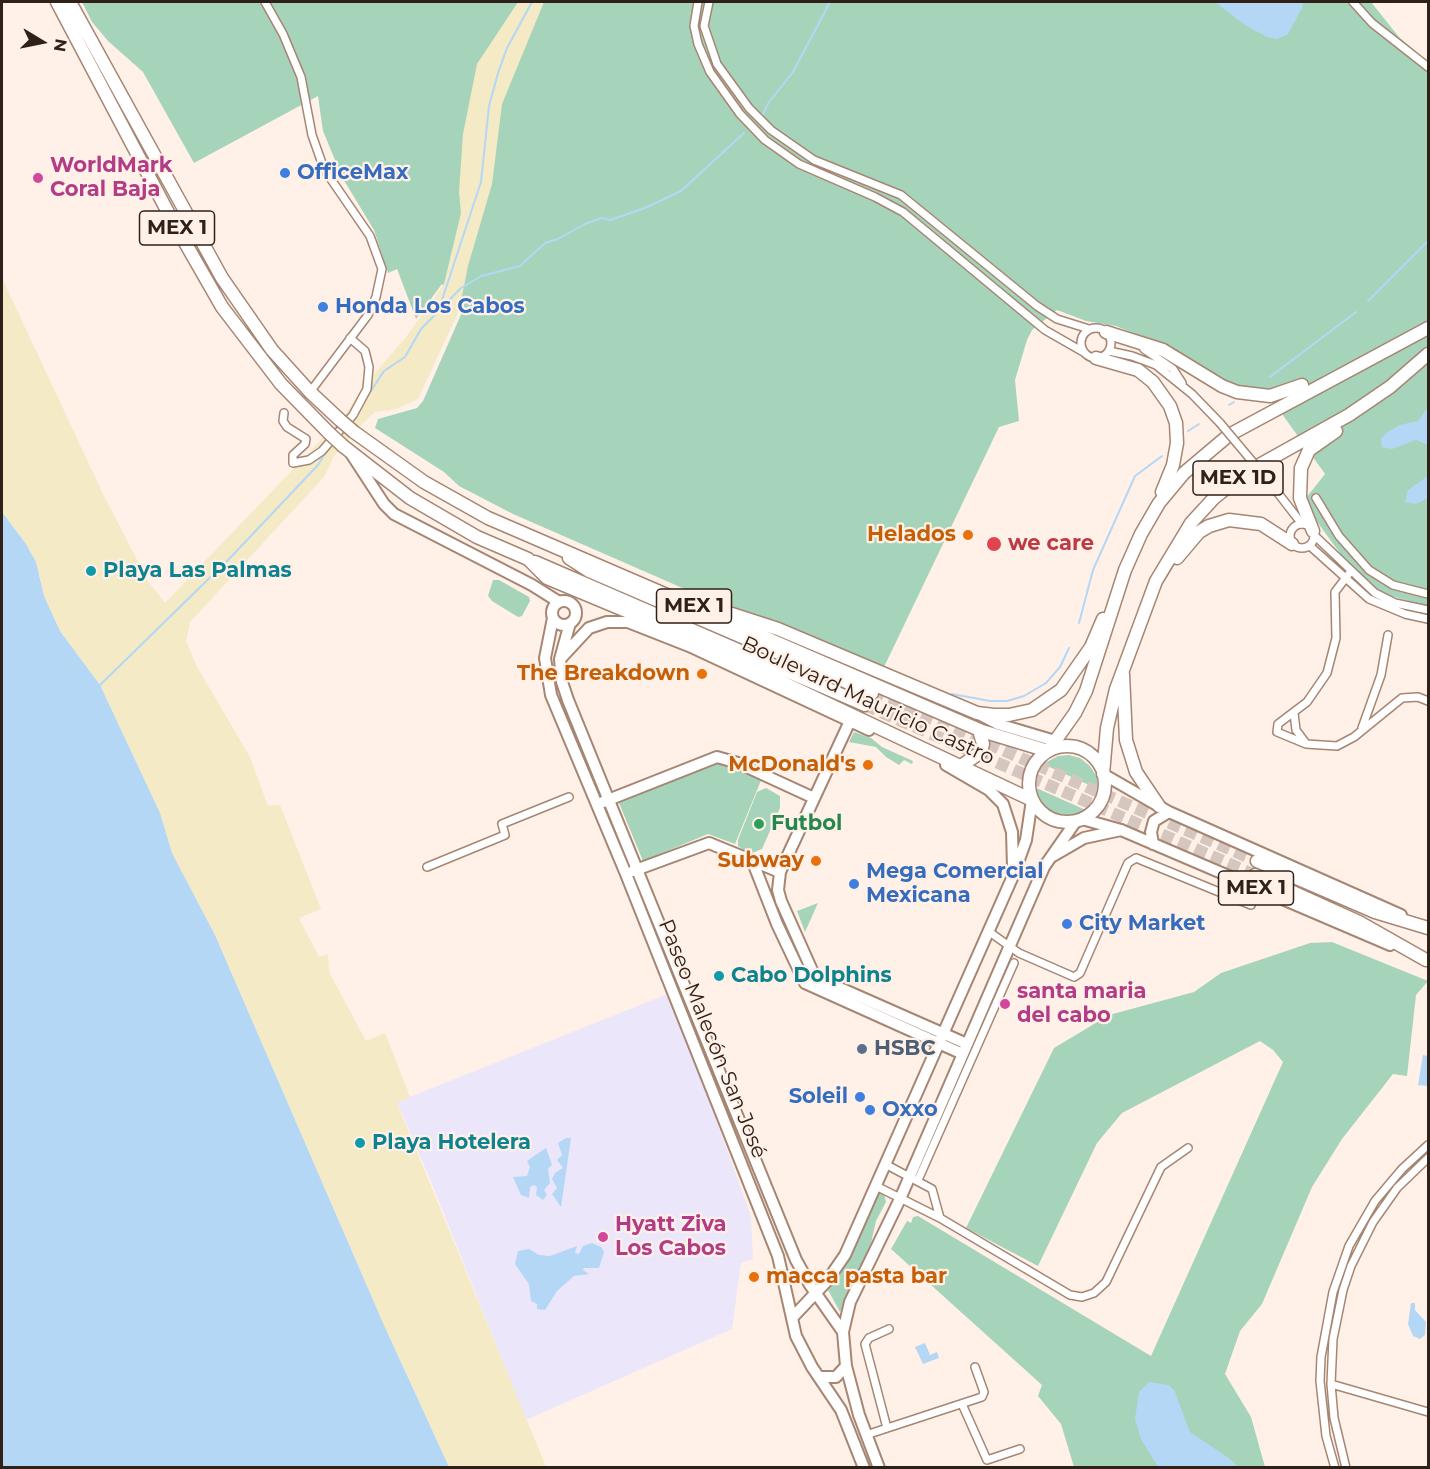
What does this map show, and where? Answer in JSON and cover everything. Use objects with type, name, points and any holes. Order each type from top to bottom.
[{"type":"highway","name":"MEX 1","points":[[57,2],[215,296],[236,328],[281,384],[348,450]]},
{"type":"highway","name":"MEX 1","points":[[70,2],[222,278],[261,335],[310,392]]},
{"type":"highway","points":[[1108,335],[1163,350],[1229,389],[1245,394],[1270,396],[1297,388],[1428,320]]},
{"type":"highway","name":"MEX 1D","points":[[1052,746],[1086,691],[1131,555],[1150,517],[1184,473],[1229,435],[1428,328]]},
{"type":"highway","name":"MEX 1D","points":[[1103,774],[1109,717],[1123,669],[1163,565],[1177,542],[1214,498],[1245,473],[1371,401],[1428,354]]},
{"type":"highway","points":[[1090,355],[1138,370],[1162,393],[1170,406],[1177,433],[1176,453],[1170,476],[1150,517]]},
{"type":"highway","points":[[1310,530],[1299,491],[1301,468],[1309,450],[1388,397],[1428,363]]},
{"type":"highway","name":"Boulevard Mauricio Castro","points":[[310,392],[354,432],[443,494],[543,541],[979,730],[1052,746]]},
{"type":"highway","name":"Boulevard Mauricio Castro","points":[[348,450],[410,498],[477,537],[865,705]]},
{"type":"highway","points":[[1147,604],[1185,545],[1209,526],[1229,520],[1251,521],[1291,540]]},
{"type":"highway","name":"Boulevard Mauricio Castro","points":[[543,541],[589,571],[872,693]]},
{"type":"highway","name":"Boulevard Mauricio Castro","points":[[528,559],[547,578],[667,628],[1032,800]]},
{"type":"highway","points":[[680,600],[716,607],[778,629],[977,713],[1018,714],[1036,708],[1061,690],[1091,647],[1118,591]]},
{"type":"highway","points":[[667,628],[716,659]]},
{"type":"highway","points":[[1123,669],[1126,740],[1136,772],[1164,809]]},
{"type":"highway","points":[[961,766],[981,752],[983,744],[979,730]]},
{"type":"highway","points":[[1052,746],[1080,749],[1096,761],[1103,774],[1104,788],[1101,801],[1093,812],[1079,820],[1062,822],[1050,819],[1039,811],[1032,800],[1029,788],[1030,774],[1037,761],[1052,746]]},
{"type":"highway","points":[[1257,861],[1375,912],[1428,927]]},
{"type":"highway","points":[[1255,875],[1359,922],[1427,961]]},
{"type":"street","points":[[266,2],[283,34],[301,77],[312,135],[324,169],[365,227],[379,258],[381,283],[368,315],[310,392]]},
{"type":"street","points":[[698,2],[695,13],[698,44],[710,72],[734,107],[765,140],[799,164],[875,197],[903,212],[1045,330],[1090,355],[1108,351],[1132,356],[1156,365],[1185,388],[1220,423],[1286,505],[1375,593],[1395,603],[1428,610]]},
{"type":"street","points":[[709,2],[705,16],[706,36],[717,64],[749,108],[771,130],[814,159],[901,195],[1056,319],[1089,329],[1098,328],[1108,335],[1154,354],[1173,369],[1185,388]]},
{"type":"street","points":[[1353,2],[1372,23],[1428,67]]},
{"type":"street","points":[[695,13],[705,16]]},
{"type":"street","points":[[1002,294],[1010,284]]},
{"type":"street","points":[[1089,329],[1081,340],[1090,355]]},
{"type":"street","points":[[1108,335],[1108,351]]},
{"type":"street","points":[[284,412],[283,421],[287,427],[306,439],[305,444],[293,455],[293,463],[309,460],[322,451],[353,415],[367,389],[369,367],[365,351],[351,338]]},
{"type":"street","points":[[348,450],[384,504],[394,514],[537,588],[559,602],[568,601],[575,607],[575,616],[570,623],[560,624],[553,618],[553,609],[559,602]]},
{"type":"street","points":[[1316,498],[1346,545],[1384,581],[1407,590],[1428,594]]},
{"type":"street","points":[[1286,505],[1291,520],[1291,540],[1300,549],[1310,546]]},
{"type":"street","points":[[1291,540],[1294,527],[1310,530]]},
{"type":"street","points":[[1310,530],[1310,546],[1369,599],[1405,614],[1428,618]]},
{"type":"street","points":[[1351,571],[1335,592],[1336,638],[1327,673],[1316,693],[1278,724],[1277,732],[1306,744],[1337,747],[1402,698],[1418,697],[1428,700]]},
{"type":"street","points":[[1369,599],[1384,581]]},
{"type":"street","name":"Paseo Malecón San José","points":[[553,618],[545,658],[546,680],[778,1256],[792,1318],[802,1349],[841,1410],[864,1467]]},
{"type":"street","points":[[560,659],[581,635],[599,624],[628,622],[649,628],[941,762],[996,796],[1007,811],[1011,825],[1013,876]]},
{"type":"street","name":"Paseo Malecón San José","points":[[570,623],[560,659],[562,682],[568,699],[786,1237],[802,1272],[843,1332]]},
{"type":"street","points":[[1362,730],[1379,683],[1388,635]]},
{"type":"street","points":[[977,713],[1052,746]]},
{"type":"street","points":[[1294,713],[1296,730],[1306,744]]},
{"type":"street","points":[[850,721],[780,872],[778,890],[811,972],[818,979],[857,1002]]},
{"type":"street","points":[[597,805],[717,757],[738,763],[814,798]]},
{"type":"street","name":"MEX 1","points":[[1103,774],[1164,809],[1428,927]]},
{"type":"street","points":[[427,867],[505,835],[502,824],[569,797]]},
{"type":"street","points":[[792,1318],[816,1294],[845,1255],[1013,876],[1026,840],[1032,800]]},
{"type":"street","points":[[1153,844],[1151,836],[1154,821],[1164,809]]},
{"type":"street","points":[[914,1178],[1009,944],[1048,859],[1079,820]]},
{"type":"street","name":"MEX 1","points":[[1079,820],[1121,830],[1427,961]]},
{"type":"street","points":[[1048,859],[1068,845],[1084,838],[1121,830]]},
{"type":"street","points":[[626,874],[704,843],[719,845],[780,872]]},
{"type":"street","points":[[988,931],[1019,953],[1074,977],[1078,975],[1128,863],[1136,858],[1251,906]]},
{"type":"street","points":[[752,860],[805,983],[857,1002],[965,1049]]},
{"type":"street","points":[[776,920],[787,915]]},
{"type":"street","points":[[879,1467],[859,1415],[846,1366],[843,1332],[855,1289],[900,1198],[914,1178],[1014,963]]},
{"type":"street","points":[[679,1009],[692,1004]]},
{"type":"street","points":[[1335,1467],[1326,1436],[1320,1382],[1322,1348],[1333,1292],[1343,1259],[1365,1216],[1402,1169],[1428,1145]]},
{"type":"street","points":[[876,1186],[940,1218],[1070,1295],[1088,1296],[1106,1282],[1155,1176],[1167,1161],[1188,1148]]},
{"type":"street","points":[[1346,1467],[1334,1418],[1331,1384],[1333,1339],[1343,1290],[1351,1266],[1373,1222],[1409,1175],[1428,1158]]},
{"type":"street","points":[[885,1164],[932,1189],[940,1218]]},
{"type":"street","points":[[1402,1169],[1409,1175]]},
{"type":"street","points":[[887,1428],[865,1344],[869,1338],[889,1329]]},
{"type":"street","points":[[819,1377],[836,1377],[846,1366]]},
{"type":"street","points":[[866,1435],[984,1396],[975,1367]]},
{"type":"street","points":[[1331,1384],[1428,1412]]},
{"type":"street","points":[[962,1404],[987,1460],[1020,1449]]},
{"type":"shaded area","name":"Hyatt Ziva Los Cabos","points":[[670,993],[751,1216],[753,1259],[741,1263],[732,1329],[526,1420],[397,1102]]},
{"type":"green space","points":[[82,2],[1371,2],[1399,37],[1428,62],[1428,606],[1384,594],[1358,578],[1310,512],[1306,498],[1325,474],[1267,393],[1228,383],[1185,356],[1144,337],[1116,326],[1086,321],[1057,310],[1032,330],[1027,340],[1015,380],[1019,421],[999,427],[884,667],[742,614],[513,514],[459,486],[444,472],[375,428],[378,419],[417,408],[423,401],[463,310],[442,284],[416,319],[397,269],[388,273],[374,230],[342,177],[323,131],[318,96],[194,163],[143,72],[108,41],[92,22]]},
{"type":"green space","points":[[493,580],[499,580],[529,597],[530,601],[522,616],[518,617],[492,601],[488,596]]},
{"type":"green space","points":[[854,732],[871,738],[882,747],[913,761],[912,764],[904,760],[899,765],[876,747],[849,742]]},
{"type":"green space","points":[[1069,755],[1080,758],[1090,766],[1097,777],[1098,789],[1043,764],[1058,756]]},
{"type":"green space","points":[[723,761],[762,778],[735,844],[708,834],[643,861],[619,803]]},
{"type":"green space","points":[[1034,787],[1088,811],[1072,819],[1053,817],[1039,805]]},
{"type":"green space","name":"Futbol","points":[[766,788],[780,796],[780,808],[762,849],[750,854],[738,846],[738,840],[757,792]]},
{"type":"green space","points":[[818,903],[805,932],[797,911]]},
{"type":"green space","points":[[1332,942],[1428,981],[1416,995],[1407,1076],[1393,1074],[1342,1139],[1312,1187],[1262,1304],[1240,1331],[1225,1374],[1251,1417],[1265,1467],[1074,1467],[1061,1424],[1038,1396],[1042,1385],[891,1249],[907,1221],[911,1223],[913,1217],[918,1216],[1151,1356],[1283,1062],[1273,1050],[1260,1041],[1122,1113],[1097,1143],[1038,1266],[966,1228],[1054,1048],[1109,1015],[1194,992],[1221,973],[1310,943]]},
{"type":"green space","points":[[884,1194],[886,1202],[876,1221],[871,1243],[840,1312],[828,1290],[840,1274],[876,1195]]},
{"type":"sand","points":[[518,2],[544,2],[502,104],[492,184],[468,266],[459,311],[418,399],[396,409],[375,412],[364,422],[334,456],[324,477],[190,622],[186,641],[197,667],[250,757],[268,806],[280,805],[321,909],[299,918],[319,957],[328,954],[329,972],[366,1041],[385,1033],[410,1097],[397,1103],[546,1467],[449,1467],[383,1323],[215,935],[172,853],[160,813],[100,685],[60,631],[44,596],[36,562],[26,544],[2,512],[2,278],[103,494],[148,581],[165,603],[346,414],[361,389],[406,337],[444,284],[461,213],[459,192],[463,134],[477,64]]},
{"type":"water","points":[[1215,2],[1302,2],[1303,6],[1288,34],[1277,39],[1267,37],[1245,25]]},
{"type":"water","points":[[1428,407],[1428,445],[1416,440],[1392,449],[1382,447],[1381,439],[1386,433],[1400,425],[1418,421]]},
{"type":"water","points":[[1428,476],[1428,498],[1416,504],[1405,502],[1408,490]]},
{"type":"water","points":[[2,512],[26,544],[36,562],[44,596],[60,631],[100,685],[160,813],[172,853],[215,935],[383,1323],[449,1467],[2,1467]]},
{"type":"water","points":[[1423,1055],[1428,1056],[1428,1086],[1418,1085]]},
{"type":"water","points":[[571,1138],[561,1207],[552,1194],[557,1188],[552,1179],[555,1173],[563,1168],[557,1160],[562,1155],[558,1143]]},
{"type":"water","points":[[546,1148],[552,1165],[548,1169],[550,1183],[544,1190],[547,1195],[543,1200],[536,1195],[537,1187],[534,1185],[530,1187],[529,1198],[521,1195],[513,1177],[527,1176],[530,1167],[527,1161]]},
{"type":"water","points":[[592,1243],[601,1247],[604,1252],[599,1268],[584,1268],[583,1270],[589,1274],[574,1276],[557,1291],[545,1310],[537,1309],[537,1304],[531,1301],[529,1284],[515,1264],[518,1251],[529,1249],[539,1255],[550,1256],[577,1246],[575,1253],[579,1254],[583,1246]]},
{"type":"water","points":[[1411,1303],[1415,1303],[1415,1310],[1426,1322],[1425,1335],[1420,1339],[1413,1336],[1408,1324]]},
{"type":"water","points":[[925,1343],[930,1355],[937,1352],[939,1358],[923,1364],[915,1347]]},
{"type":"water","points":[[1149,1382],[1168,1385],[1174,1390],[1190,1432],[1238,1467],[1158,1467],[1141,1439],[1135,1419],[1139,1392]]},
{"type":"waterway","points":[[439,309],[481,182],[489,106],[498,73],[507,48],[532,2]]},
{"type":"waterway","points":[[762,116],[769,102],[793,72],[830,2]]},
{"type":"waterway","points":[[363,403],[384,371],[405,357],[421,329],[461,288],[481,276],[520,266],[545,243],[558,239],[585,224],[601,218],[610,220],[645,208],[681,191],[744,133]]},
{"type":"waterway","points":[[1368,301],[1428,241]]},
{"type":"waterway","points":[[1270,377],[1356,312]]},
{"type":"waterway","points":[[1229,405],[1234,402]]},
{"type":"waterway","points":[[1188,431],[1199,424]]},
{"type":"waterway","points":[[100,685],[230,558],[318,465],[327,450]]},
{"type":"waterway","points":[[1079,623],[1093,570],[1135,476],[1162,456]]},
{"type":"waterway","points":[[952,694],[990,701],[1007,701],[1024,696],[1046,683],[1060,667],[1069,648]]},
{"type":"tunnel","points":[[872,693],[1257,861]]},
{"type":"tunnel","points":[[865,705],[1255,875]]},
{"type":"place","name":"OfficeMax","points":[[285,173]]},
{"type":"place","name":"WorldMark Coral Baja","points":[[38,178]]},
{"type":"place","name":"Honda Los Cabos","points":[[323,307]]},
{"type":"place","name":"Helados","points":[[968,535]]},
{"type":"place","name":"we care","points":[[994,544]]},
{"type":"place","name":"Playa Las Palmas","points":[[91,571]]},
{"type":"place","name":"The Breakdown","points":[[702,674]]},
{"type":"place","name":"McDonald's","points":[[868,765]]},
{"type":"place","name":"Futbol","points":[[759,824]]},
{"type":"place","name":"Subway","points":[[816,861]]},
{"type":"place","name":"Mega Comercial Mexicana","points":[[854,884]]},
{"type":"place","name":"City Market","points":[[1067,924]]},
{"type":"place","name":"Cabo Dolphins","points":[[719,976]]},
{"type":"place","name":"santa maria del cabo","points":[[1005,1004]]},
{"type":"place","name":"HSBC","points":[[862,1049]]},
{"type":"place","name":"Soleil","points":[[860,1097]]},
{"type":"place","name":"Oxxo","points":[[870,1110]]},
{"type":"place","name":"Playa Hotelera","points":[[360,1143]]},
{"type":"place","name":"Hyatt Ziva Los Cabos","points":[[603,1237]]},
{"type":"place","name":"macca pasta bar","points":[[754,1277]]}]
